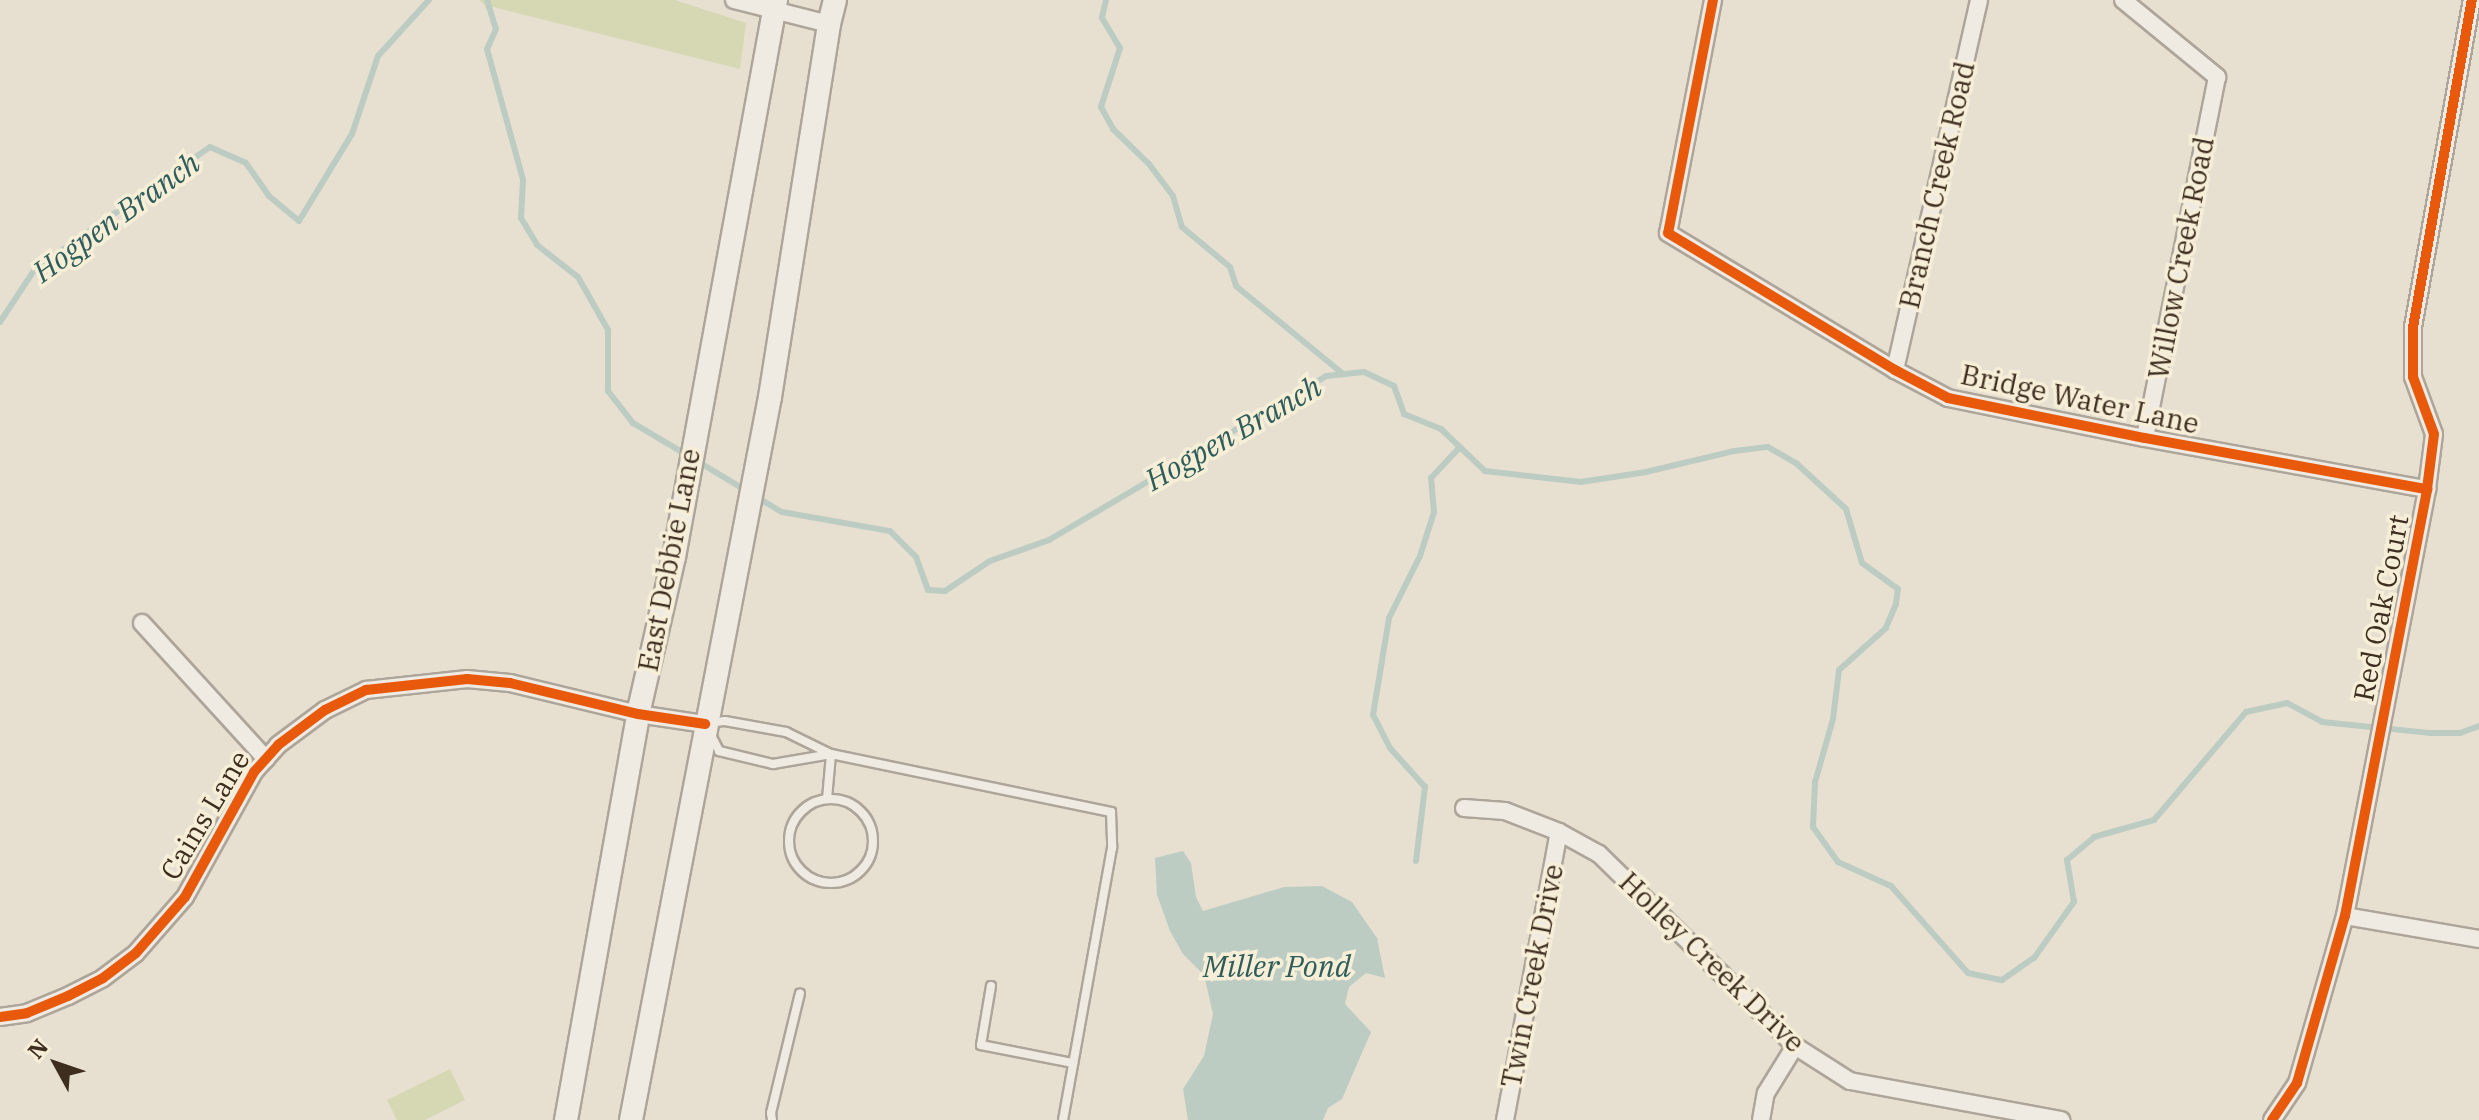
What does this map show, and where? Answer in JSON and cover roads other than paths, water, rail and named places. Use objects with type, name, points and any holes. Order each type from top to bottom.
[{"type":"main road","points":[[631,1120],[770,397],[835,0]]},
{"type":"main road","name":"East Debbie Lane","points":[[566,1120],[638,714],[674,557],[707,359],[775,6]]},
{"type":"street","points":[[734,0],[775,6],[829,24]]},
{"type":"street","name":"Bridge Water Lane","points":[[1713,0],[1668,233],[1895,370],[1948,398],[2145,438],[2427,489]]},
{"type":"street","name":"Branch Creek Road","points":[[1895,370],[1979,0]]},
{"type":"street","name":"Willow Creek Road","points":[[2123,0],[2217,77],[2145,438]]},
{"type":"street","name":"Red Oak Court","points":[[2272,1120],[2297,1083],[2345,916],[2427,489],[2434,434],[2413,377],[2413,327],[2472,0]]},
{"type":"street","points":[[142,623],[266,759]]},
{"type":"street","name":"Cains Lane","points":[[0,1017],[27,1013],[68,996],[103,978],[136,953],[185,897],[254,772],[278,745],[325,710],[366,690],[467,679],[510,683],[638,714],[705,724]]},
{"type":"street","name":"Holley Creek Drive","points":[[1464,808],[1505,811],[1559,832],[1599,854],[1795,1046],[1850,1081],[2018,1116],[2061,1120]]},
{"type":"street","name":"Twin Creek Drive","points":[[1505,1120],[1559,832]]},
{"type":"street","points":[[2345,916],[2479,939]]},
{"type":"street","points":[[1761,1120],[1766,1093],[1795,1046]]},
{"type":"lane","points":[[831,754],[773,764],[719,751],[705,724],[725,721],[786,732],[831,754],[1111,812],[1112,848],[1063,1120]]},
{"type":"lane","points":[[827,799],[831,754]]},
{"type":"lane","points":[[827,799],[841,799],[864,813],[874,838],[873,852],[858,875],[832,884],[805,875],[795,864],[789,837],[801,811],[827,799]]},
{"type":"lane","points":[[991,986],[981,1045],[1073,1063]]},
{"type":"lane","points":[[772,1120],[771,1113],[800,993]]},
{"type":"water","name":"Miller Pond","points":[[1183,851],[1191,863],[1196,897],[1203,911],[1284,887],[1322,886],[1352,902],[1377,938],[1385,978],[1366,973],[1349,987],[1345,1004],[1371,1032],[1342,1099],[1328,1108],[1323,1120],[1188,1120],[1183,1089],[1204,1056],[1213,1014],[1204,975],[1183,954],[1170,931],[1157,895],[1155,858]]},
{"type":"waterway","name":"Hogpen Branch","points":[[0,322],[35,269],[210,147],[246,163],[269,196],[299,221],[352,134],[378,56],[429,0]]},
{"type":"waterway","name":"Hogpen Branch","points":[[487,0],[496,29],[487,49],[523,180],[521,218],[537,245],[578,277],[608,330],[608,391],[633,423],[687,455]]},
{"type":"waterway","points":[[1106,0],[1102,18],[1120,48],[1101,107],[1113,129],[1149,164],[1173,196],[1182,227],[1230,267],[1236,286],[1343,374]]},
{"type":"waterway","name":"Hogpen Branch","points":[[755,496],[782,512],[890,531],[916,557],[928,590],[945,591],[990,561],[1049,540],[1326,376],[1364,372],[1394,386],[1404,414],[1441,429],[1485,471],[1581,482],[1768,447],[1796,463],[1846,509],[1862,563],[1898,589],[1896,604],[1886,628],[1839,670],[1833,719],[1815,782],[1813,827],[1838,862],[1891,886],[1968,973],[2002,980],[2034,958],[2074,902],[2067,860],[2094,837],[2154,820],[2246,712],[2287,703],[2322,722],[2431,733],[2460,733],[2479,726]]},
{"type":"waterway","points":[[1416,861],[1425,787],[1390,748],[1373,715],[1389,618],[1420,556],[1434,512],[1431,478],[1460,447]]},
{"type":"waterway","name":"Hogpen Branch","points":[[697,461],[745,490]]}]
